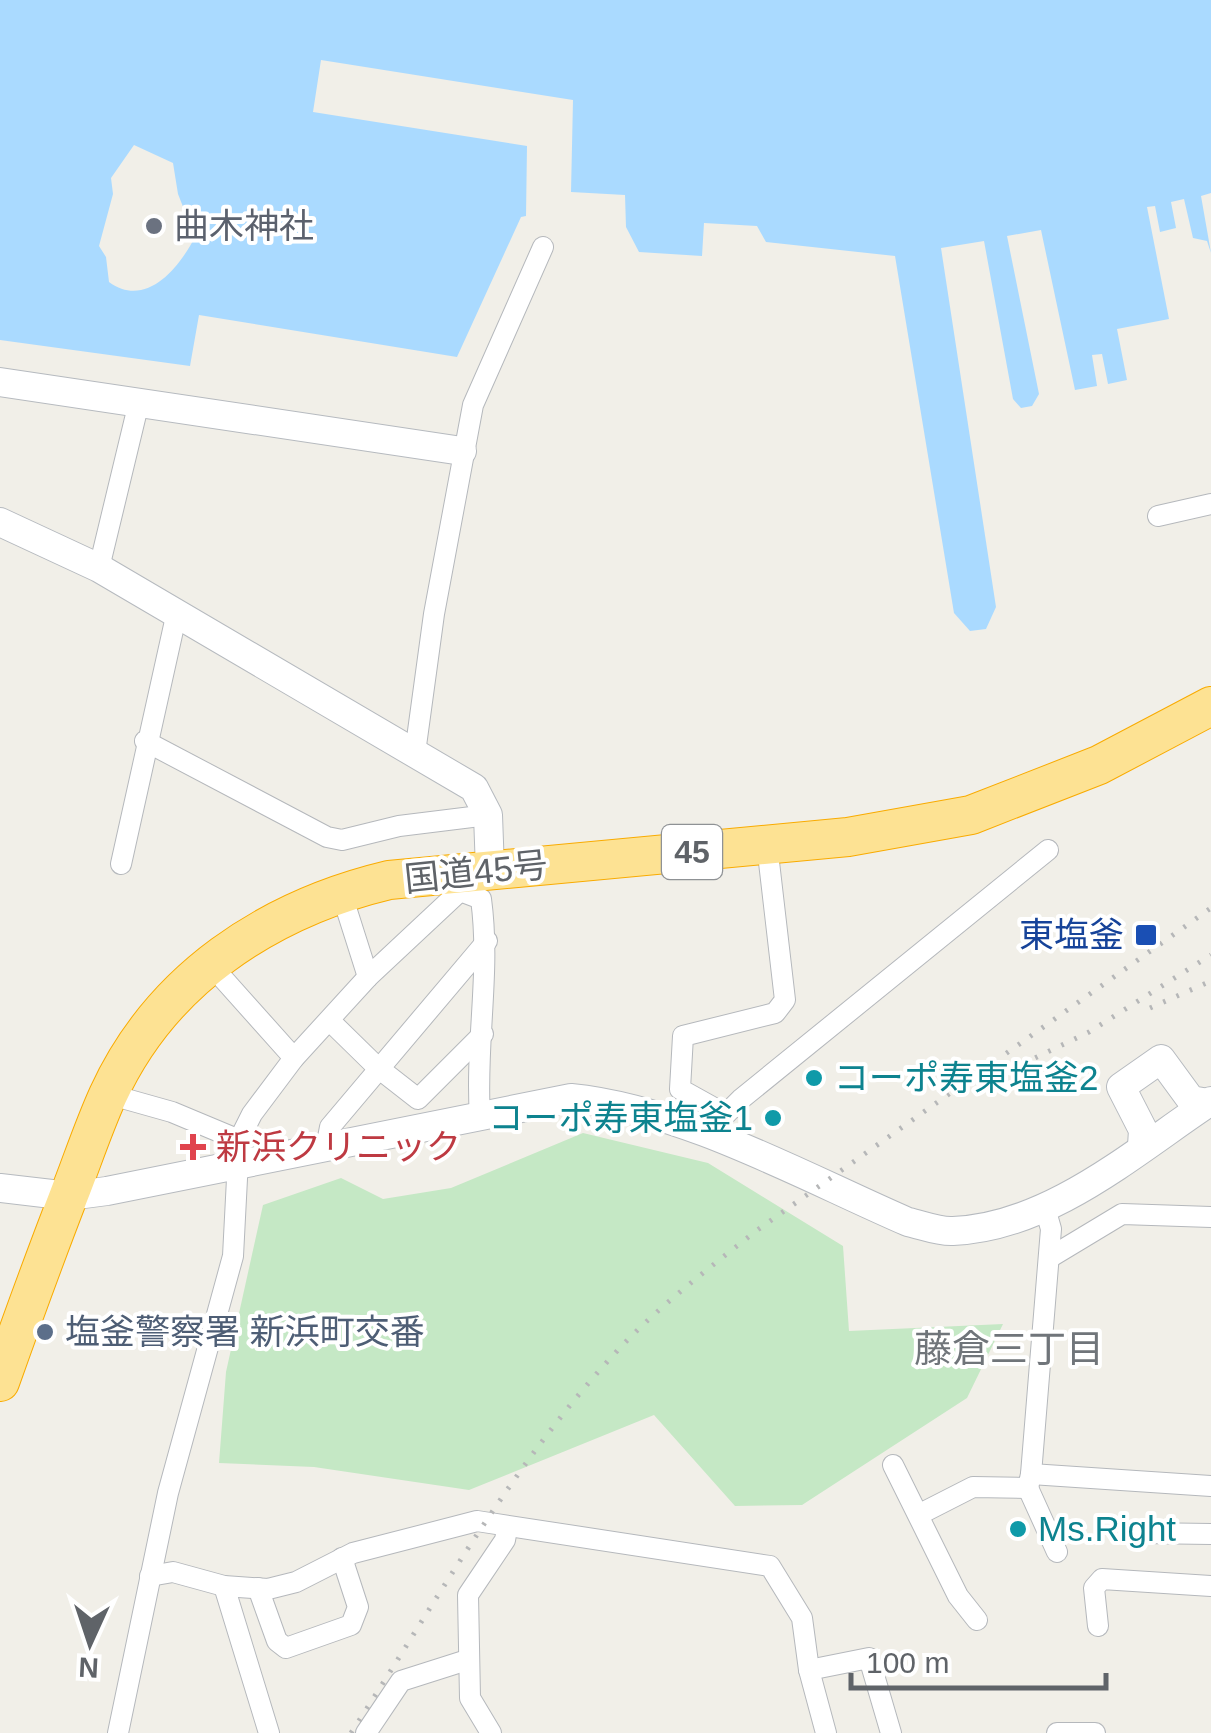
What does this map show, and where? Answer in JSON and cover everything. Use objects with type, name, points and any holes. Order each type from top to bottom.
[{"type":"highway","name":"国道45号","points":[[0,1382],[108,1094],[141,1038],[176,994],[248,936],[341,892],[858,836],[971,815],[1099,765],[1211,706]]},
{"type":"street","points":[[415,753],[462,451],[473,405],[543,247]]},
{"type":"street","points":[[0,382],[462,451]]},
{"type":"street","points":[[100,568],[139,402]]},
{"type":"street","points":[[1158,516],[1211,504]]},
{"type":"street","points":[[0,522],[100,568],[474,788],[488,815],[469,878],[368,977],[294,1058],[252,1114],[238,1153],[232,1256],[168,1493],[118,1733]]},
{"type":"street","points":[[121,864],[145,741],[177,612]]},
{"type":"street","points":[[145,741],[327,837],[342,840],[399,826],[488,815]]},
{"type":"street","points":[[725,1114],[680,1089],[683,1036],[775,1012],[785,1000],[767,845]]},
{"type":"street","points":[[705,1134],[1048,850]]},
{"type":"street","points":[[469,878],[481,899],[486,941],[478,1083],[480,1116]]},
{"type":"street","points":[[341,892],[368,977]]},
{"type":"street","points":[[326,1148],[330,1127],[486,941]]},
{"type":"street","points":[[210,964],[294,1058]]},
{"type":"street","points":[[330,1021],[377,1068],[418,1099],[483,1034]]},
{"type":"street","points":[[1142,1146],[1143,1130],[1122,1086],[1161,1059],[1191,1100],[1210,1102]]},
{"type":"street","points":[[108,1094],[172,1112],[238,1153]]},
{"type":"street","points":[[0,1188],[69,1196],[238,1153],[326,1148],[570,1098],[620,1102],[705,1134],[908,1222],[950,1232],[999,1224],[1045,1208],[1210,1102]]},
{"type":"street","points":[[1045,1208],[1051,1229],[1030,1481],[1057,1552]]},
{"type":"street","points":[[1049,1258],[1122,1214],[1211,1217]]},
{"type":"street","points":[[893,1465],[958,1596],[977,1620]]},
{"type":"street","points":[[920,1514],[973,1487],[1030,1481],[1211,1486]]},
{"type":"street","points":[[150,1576],[174,1572],[224,1586],[258,1588],[296,1582],[342,1558],[477,1521],[508,1530],[572,1535],[770,1566],[802,1618],[809,1670],[826,1733]]},
{"type":"street","points":[[490,1733],[470,1698],[468,1595],[508,1530]]},
{"type":"street","points":[[1140,1533],[1211,1534]]},
{"type":"street","points":[[258,1588],[277,1640],[286,1648],[350,1625],[358,1607],[342,1558]]},
{"type":"street","points":[[1098,1626],[1094,1588],[1102,1579],[1211,1586]]},
{"type":"street","points":[[224,1586],[269,1733]]},
{"type":"street","points":[[809,1670],[869,1658],[891,1733]]},
{"type":"street","points":[[366,1733],[401,1681],[467,1660]]},
{"type":"street","points":[[1058,1733],[1095,1733]]},
{"type":"green space","points":[[583,1133],[708,1163],[843,1246],[849,1331],[1003,1324],[967,1398],[802,1505],[735,1506],[654,1415],[469,1490],[314,1467],[219,1463],[226,1372],[263,1205],[341,1178],[383,1199],[451,1188]]},
{"type":"water","points":[[0,0],[1211,0],[1211,193],[1201,196],[1211,253],[1207,241],[1193,238],[1184,199],[1171,202],[1176,228],[1160,232],[1155,206],[1147,207],[1169,319],[1117,329],[1127,380],[1108,384],[1102,354],[1092,355],[1097,386],[1075,390],[1041,230],[1007,236],[1039,394],[1032,406],[1021,408],[1013,399],[984,241],[941,248],[996,607],[986,629],[970,631],[954,613],[895,256],[766,242],[757,226],[704,223],[702,256],[639,252],[626,227],[625,195],[571,192],[573,100],[321,60],[313,112],[527,146],[526,216],[521,217],[457,357],[199,315],[190,366],[0,340]],"holes":[[[134,145],[173,163],[178,194],[195,237],[180,261],[160,281],[136,291],[123,289],[109,282],[106,257],[99,246],[113,194],[111,178]]]},
{"type":"railway","points":[[351,1733],[509,1488],[579,1395],[633,1334],[756,1231],[1211,908]]},
{"type":"railway","points":[[983,1083],[1089,1032],[1211,955]]},
{"type":"railway","points":[[1150,1008],[1211,981]]},
{"type":"place","name":"曲木神社","points":[[154,226]]},
{"type":"place","name":"東塩釜","points":[[1146,935]]},
{"type":"place","name":"コーポ寿東塩釜2","points":[[814,1078]]},
{"type":"place","name":"コーポ寿東塩釜1","points":[[773,1118]]},
{"type":"place","name":"新浜クリニック","points":[[193,1147]]},
{"type":"place","name":"塩釜警察署 新浜町交番","points":[[45,1332]]},
{"type":"place","name":"Ms.Right","points":[[1018,1529]]},
{"type":"district","name":"藤倉三丁目","points":[[1009,1349]]}]
